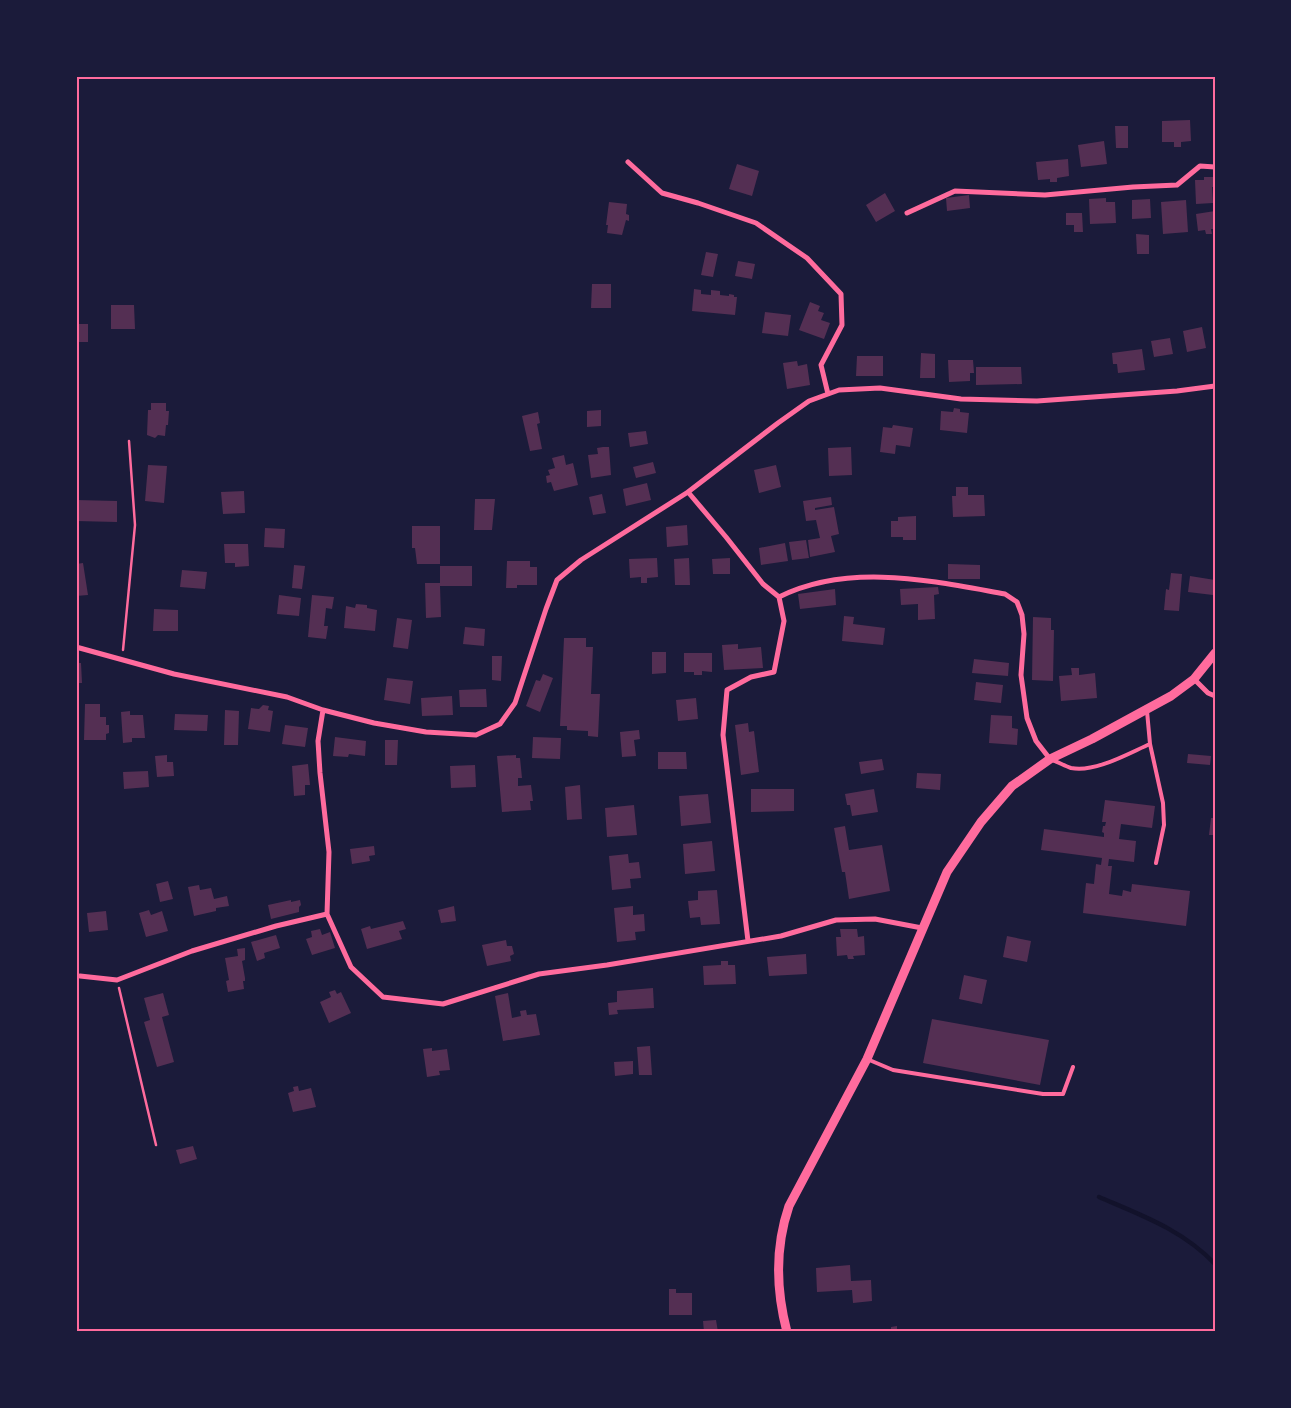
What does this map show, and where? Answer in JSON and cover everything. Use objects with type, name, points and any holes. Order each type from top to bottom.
[{"type":"street","points":[[628,162],[662,193],[756,223],[807,258],[841,294],[842,326],[820,365],[828,394]]},
{"type":"street","points":[[907,213],[955,190],[1045,195],[1133,187],[1177,186],[1200,166],[1215,167]]},
{"type":"street","points":[[76,647],[174,674],[287,698],[322,710],[374,723],[426,732],[476,735],[500,724],[515,703],[557,580],[580,560],[688,492],[778,422],[809,402],[839,390],[880,388],[961,399],[1037,401],[1177,391],[1215,386]]},
{"type":"street","points":[[688,492],[763,584],[779,597],[784,621],[774,672],[751,677],[727,690],[723,735],[748,940]]},
{"type":"street","points":[[779,597],[836,579],[884,577],[913,578],[1005,594],[1017,602],[1022,615],[1024,634],[1021,675],[1027,718],[1036,740],[1050,759]]},
{"type":"street","points":[[788,1332],[784,1318],[778,1259],[783,1224],[789,1206],[866,1059],[947,872],[981,822],[1012,786],[1050,759],[1147,711],[1171,696],[1194,679],[1215,652]]},
{"type":"street","points":[[1194,679],[1208,694],[1215,696]]},
{"type":"street","points":[[322,710],[318,741],[329,852],[327,914],[351,967],[383,997],[443,1004],[539,974],[607,965],[781,936],[836,920],[875,919],[922,928]]},
{"type":"street","points":[[80,976],[117,980],[192,951],[276,926],[327,914]]},
{"type":"lane","points":[[1147,711],[1150,744],[1164,810],[1164,825],[1156,863]]},
{"type":"lane","points":[[1050,759],[1072,768],[1090,768],[1150,744]]},
{"type":"lane","points":[[866,1059],[893,1070],[1043,1094],[1063,1094],[1073,1067]]},
{"type":"path","points":[[122,659],[135,524],[129,441]]},
{"type":"path","points":[[117,980],[156,1145]]},
{"type":"building","points":[[1190,120],[1191,141],[1181,142],[1181,147],[1174,147],[1174,142],[1162,142],[1162,121]]},
{"type":"building","points":[[1115,126],[1128,126],[1128,148],[1116,148]]},
{"type":"building","points":[[1104,141],[1107,164],[1081,167],[1078,145]]},
{"type":"building","points":[[1068,159],[1069,176],[1057,178],[1057,182],[1050,182],[1050,179],[1038,180],[1036,162]]},
{"type":"building","points":[[737,164],[759,171],[752,196],[729,189]]},
{"type":"building","points":[[1204,177],[1213,177],[1215,179],[1215,187],[1212,187],[1213,203],[1196,204],[1195,180],[1204,180]]},
{"type":"building","points":[[885,193],[895,211],[876,222],[866,205]]},
{"type":"building","points":[[969,195],[970,208],[947,211],[946,198]]},
{"type":"building","points":[[1106,198],[1106,202],[1115,202],[1116,223],[1090,224],[1089,199]]},
{"type":"building","points":[[1150,199],[1151,218],[1132,219],[1132,200]]},
{"type":"building","points":[[1186,200],[1188,232],[1163,234],[1161,202]]},
{"type":"building","points":[[609,202],[627,204],[626,214],[629,215],[629,221],[626,220],[622,235],[607,233],[608,225],[606,225]]},
{"type":"building","points":[[1215,211],[1215,229],[1211,229],[1212,234],[1206,234],[1205,230],[1198,231],[1196,214]]},
{"type":"building","points":[[1066,213],[1082,213],[1083,232],[1074,232],[1074,225],[1066,225]]},
{"type":"building","points":[[1136,234],[1149,235],[1149,254],[1137,254]]},
{"type":"building","points":[[706,252],[718,254],[713,277],[701,275]]},
{"type":"building","points":[[738,261],[755,264],[752,279],[735,276]]},
{"type":"building","points":[[592,284],[611,284],[611,308],[591,308]]},
{"type":"building","points":[[694,289],[701,290],[701,294],[711,295],[711,290],[720,291],[720,295],[734,295],[734,297],[737,297],[735,315],[692,311]]},
{"type":"building","points":[[810,302],[820,306],[818,311],[824,313],[821,320],[830,323],[824,339],[799,330]]},
{"type":"building","points":[[111,305],[134,305],[135,329],[111,329]]},
{"type":"building","points":[[765,312],[791,315],[788,336],[762,333]]},
{"type":"building","points":[[76,324],[88,324],[88,342],[76,342]]},
{"type":"building","points":[[1202,327],[1206,348],[1187,352],[1183,331]]},
{"type":"building","points":[[1170,338],[1173,354],[1154,357],[1151,341]]},
{"type":"building","points":[[1142,349],[1145,370],[1118,373],[1117,364],[1113,364],[1112,353]]},
{"type":"building","points":[[921,353],[935,354],[935,378],[920,378]]},
{"type":"building","points":[[857,356],[883,356],[883,376],[856,376]]},
{"type":"building","points":[[948,360],[973,360],[974,373],[970,373],[970,381],[949,382]]},
{"type":"building","points":[[797,361],[798,366],[807,364],[810,385],[787,389],[783,363]]},
{"type":"building","points":[[976,367],[1021,367],[1022,384],[976,385]]},
{"type":"building","points":[[151,403],[166,403],[166,411],[169,411],[165,436],[158,435],[155,438],[147,435],[148,410],[151,410]]},
{"type":"building","points":[[954,408],[960,409],[960,412],[969,413],[967,433],[940,430],[941,411],[953,412]]},
{"type":"building","points":[[601,410],[601,426],[587,427],[587,411]]},
{"type":"building","points":[[538,412],[540,423],[537,424],[542,449],[530,451],[522,416]]},
{"type":"building","points":[[893,425],[913,428],[910,447],[896,445],[895,454],[880,452],[883,427],[892,428]]},
{"type":"building","points":[[646,431],[648,444],[630,447],[628,433]]},
{"type":"building","points":[[609,447],[611,475],[591,478],[588,455],[598,454],[597,448]]},
{"type":"building","points":[[851,447],[852,475],[829,476],[828,448]]},
{"type":"building","points":[[564,455],[566,465],[573,463],[578,485],[554,491],[551,482],[547,483],[546,476],[550,475],[548,470],[555,468],[552,458]]},
{"type":"building","points":[[653,462],[656,473],[636,478],[633,467]]},
{"type":"building","points":[[148,465],[167,466],[164,503],[145,501]]},
{"type":"building","points":[[776,465],[781,487],[759,493],[754,470]]},
{"type":"building","points":[[647,483],[651,500],[626,506],[623,489]]},
{"type":"building","points":[[956,487],[968,487],[968,495],[984,495],[985,516],[953,517],[952,496],[956,496]]},
{"type":"building","points":[[244,491],[245,513],[223,514],[221,492]]},
{"type":"building","points":[[602,494],[606,513],[593,515],[589,497]]},
{"type":"building","points":[[831,497],[832,505],[815,508],[815,510],[834,507],[839,534],[831,536],[835,552],[810,557],[808,540],[820,538],[816,520],[806,521],[803,501]]},
{"type":"building","points":[[475,499],[495,499],[492,530],[474,530]]},
{"type":"building","points":[[76,500],[117,501],[117,522],[76,521]]},
{"type":"building","points":[[916,516],[916,540],[903,540],[903,537],[891,537],[891,521],[898,521],[898,517]]},
{"type":"building","points":[[687,525],[688,545],[667,547],[666,527]]},
{"type":"building","points":[[412,526],[440,526],[440,564],[417,564],[415,548],[412,548]]},
{"type":"building","points":[[265,528],[285,529],[284,548],[264,547]]},
{"type":"building","points":[[806,540],[809,558],[792,560],[789,542]]},
{"type":"building","points":[[785,543],[788,561],[761,565],[759,548]]},
{"type":"building","points":[[224,544],[248,544],[249,566],[235,567],[235,563],[225,563]]},
{"type":"building","points":[[657,558],[658,577],[647,578],[647,583],[641,583],[641,577],[630,578],[629,559]]},
{"type":"building","points":[[689,558],[690,585],[675,585],[674,559]]},
{"type":"building","points":[[730,558],[730,574],[713,574],[712,559]]},
{"type":"building","points":[[507,561],[530,561],[530,567],[537,567],[537,585],[517,585],[517,588],[506,588]]},
{"type":"building","points":[[83,563],[88,595],[76,596],[76,564]]},
{"type":"building","points":[[948,564],[980,565],[980,579],[948,579]]},
{"type":"building","points":[[294,565],[305,566],[302,589],[292,588]]},
{"type":"building","points":[[440,566],[472,566],[472,586],[440,586],[441,617],[426,618],[425,583],[440,583]]},
{"type":"building","points":[[182,570],[207,572],[205,589],[180,587]]},
{"type":"building","points":[[1171,573],[1182,574],[1179,611],[1164,610],[1166,589],[1169,590]]},
{"type":"building","points":[[1190,576],[1215,580],[1213,595],[1188,592]]},
{"type":"building","points":[[938,587],[939,594],[934,595],[935,619],[918,620],[918,604],[901,605],[900,589]]},
{"type":"building","points":[[835,589],[836,605],[800,609],[798,594]]},
{"type":"building","points":[[279,595],[301,598],[299,616],[277,614]]},
{"type":"building","points":[[312,595],[334,597],[332,609],[326,608],[324,626],[328,626],[326,639],[308,637]]},
{"type":"building","points":[[356,604],[367,605],[367,608],[377,610],[375,631],[344,628],[346,606],[355,608]]},
{"type":"building","points":[[154,609],[178,610],[178,631],[153,631]]},
{"type":"building","points":[[844,616],[854,617],[853,624],[885,628],[883,645],[842,641]]},
{"type":"building","points":[[1033,617],[1051,618],[1051,630],[1054,630],[1053,681],[1032,680]]},
{"type":"building","points":[[397,618],[412,620],[408,649],[393,647]]},
{"type":"building","points":[[465,627],[485,629],[484,646],[463,644]]},
{"type":"building","points":[[564,638],[586,638],[586,647],[593,647],[591,694],[600,694],[598,737],[588,736],[588,731],[567,730],[567,726],[560,726]]},
{"type":"building","points":[[738,644],[738,649],[761,647],[763,668],[724,670],[722,645]]},
{"type":"building","points":[[652,652],[666,652],[666,673],[652,674]]},
{"type":"building","points":[[684,653],[712,653],[712,672],[702,671],[702,675],[694,675],[694,672],[684,672]]},
{"type":"building","points":[[492,656],[502,656],[501,681],[492,680]]},
{"type":"building","points":[[974,659],[1009,663],[1008,676],[972,673]]},
{"type":"building","points":[[76,663],[81,663],[82,683],[76,683]]},
{"type":"building","points":[[1071,668],[1079,668],[1079,675],[1095,673],[1097,698],[1061,701],[1059,676],[1072,675]]},
{"type":"building","points":[[543,674],[553,678],[540,712],[526,706],[536,680],[540,681]]},
{"type":"building","points":[[387,678],[413,681],[410,704],[384,700]]},
{"type":"building","points":[[976,682],[1003,685],[1001,703],[974,700]]},
{"type":"building","points":[[486,689],[487,707],[460,707],[459,690]]},
{"type":"building","points":[[452,696],[453,715],[422,716],[421,698]]},
{"type":"building","points":[[696,698],[698,719],[678,721],[676,700]]},
{"type":"building","points":[[85,704],[100,704],[100,717],[106,717],[106,725],[109,725],[109,733],[106,734],[106,740],[84,740]]},
{"type":"building","points":[[263,705],[269,706],[268,710],[273,711],[270,732],[248,729],[251,708],[259,709]]},
{"type":"building","points":[[225,710],[239,711],[238,745],[224,745]]},
{"type":"building","points":[[130,711],[130,715],[143,715],[145,738],[132,738],[132,742],[123,743],[121,712]]},
{"type":"building","points":[[175,714],[208,715],[207,731],[174,730]]},
{"type":"building","points":[[991,715],[1012,716],[1012,728],[1018,729],[1017,745],[989,743]]},
{"type":"building","points":[[748,723],[749,732],[754,731],[759,772],[741,775],[735,725]]},
{"type":"building","points":[[285,725],[308,728],[305,747],[282,744]]},
{"type":"building","points":[[639,730],[640,739],[634,740],[636,756],[622,757],[620,732]]},
{"type":"building","points":[[335,737],[366,741],[365,756],[349,754],[348,757],[333,756]]},
{"type":"building","points":[[533,737],[561,738],[560,759],[532,758]]},
{"type":"building","points":[[385,740],[398,740],[397,765],[385,765]]},
{"type":"building","points":[[658,752],[686,752],[687,769],[658,769]]},
{"type":"building","points":[[1188,754],[1211,756],[1210,765],[1187,763]]},
{"type":"building","points":[[167,755],[167,762],[173,762],[174,776],[157,777],[155,756]]},
{"type":"building","points":[[516,755],[516,758],[520,758],[522,778],[518,778],[518,786],[531,785],[533,801],[530,801],[531,810],[502,812],[497,756]]},
{"type":"building","points":[[882,759],[884,770],[861,774],[859,762]]},
{"type":"building","points":[[308,764],[310,785],[305,785],[305,795],[294,796],[292,766]]},
{"type":"building","points":[[475,765],[476,787],[451,788],[450,766]]},
{"type":"building","points":[[148,771],[149,787],[124,789],[123,772]]},
{"type":"building","points":[[917,773],[941,774],[940,790],[916,788]]},
{"type":"building","points":[[580,785],[582,819],[567,820],[565,787]]},
{"type":"building","points":[[751,789],[794,789],[794,811],[751,812]]},
{"type":"building","points":[[874,789],[878,812],[852,816],[845,794]]},
{"type":"building","points":[[708,794],[711,823],[681,826],[679,796]]},
{"type":"building","points":[[1105,800],[1155,806],[1152,828],[1121,824],[1119,839],[1136,841],[1134,862],[1109,859],[1108,866],[1112,866],[1109,894],[1122,896],[1123,890],[1131,892],[1132,884],[1190,891],[1186,926],[1083,913],[1086,883],[1094,884],[1096,864],[1101,865],[1102,858],[1041,850],[1044,829],[1104,837],[1102,832],[1106,822],[1102,822]]},
{"type":"building","points":[[634,805],[637,835],[607,837],[605,808]]},
{"type":"building","points":[[1211,818],[1215,818],[1215,835],[1209,835]]},
{"type":"building","points":[[845,826],[849,850],[882,845],[890,891],[849,899],[845,872],[842,872],[834,828]]},
{"type":"building","points":[[712,841],[715,871],[685,874],[683,844]]},
{"type":"building","points":[[374,846],[375,855],[369,856],[370,861],[352,864],[350,849]]},
{"type":"building","points":[[628,854],[629,863],[639,862],[641,878],[630,879],[631,888],[612,890],[609,856]]},
{"type":"building","points":[[168,881],[173,899],[160,902],[156,884]]},
{"type":"building","points":[[199,885],[200,890],[211,888],[214,899],[227,896],[229,906],[216,908],[216,911],[194,916],[188,887]]},
{"type":"building","points":[[717,890],[720,924],[701,925],[700,917],[690,918],[688,901],[698,900],[698,891]]},
{"type":"building","points":[[291,900],[291,902],[300,900],[299,912],[271,919],[268,905]]},
{"type":"building","points":[[454,906],[456,921],[441,923],[438,910]]},
{"type":"building","points":[[633,906],[633,915],[644,914],[645,931],[635,932],[636,940],[617,942],[614,908]]},
{"type":"building","points":[[149,910],[151,915],[162,911],[168,931],[146,937],[139,913]]},
{"type":"building","points":[[106,911],[108,930],[89,932],[87,913]]},
{"type":"building","points":[[403,921],[406,929],[399,931],[402,939],[367,949],[361,929],[370,926],[371,929]]},
{"type":"building","points":[[320,929],[322,935],[330,932],[335,948],[312,955],[306,939],[312,937],[311,931]]},
{"type":"building","points":[[840,929],[857,929],[858,937],[864,936],[865,955],[853,956],[854,959],[848,959],[847,955],[837,956],[836,937],[841,937]]},
{"type":"building","points":[[276,935],[280,948],[264,953],[265,958],[257,961],[251,942]]},
{"type":"building","points":[[1007,936],[1031,941],[1027,962],[1003,957]]},
{"type":"building","points":[[506,940],[507,946],[512,946],[514,954],[510,956],[511,961],[487,966],[482,945]]},
{"type":"building","points":[[245,948],[245,960],[242,961],[245,978],[245,981],[243,981],[244,989],[228,992],[226,981],[229,980],[225,958],[238,956],[237,949]]},
{"type":"building","points":[[806,954],[807,974],[769,976],[767,957]]},
{"type":"building","points":[[721,961],[728,961],[728,965],[735,965],[736,984],[704,985],[703,966],[721,965]]},
{"type":"building","points":[[964,975],[987,980],[982,1004],[959,999]]},
{"type":"building","points":[[653,988],[654,1008],[617,1010],[618,1014],[609,1015],[608,1003],[617,1002],[617,991]]},
{"type":"building","points":[[335,990],[337,994],[341,992],[351,1013],[329,1023],[320,1002],[331,997],[329,992]]},
{"type":"building","points":[[163,993],[169,1015],[162,1017],[174,1062],[157,1067],[144,1022],[150,1020],[144,998]]},
{"type":"building","points":[[508,993],[512,1018],[521,1016],[520,1011],[526,1010],[527,1015],[536,1014],[540,1035],[503,1041],[495,996]]},
{"type":"building","points":[[932,1019],[1049,1040],[1040,1085],[923,1063]]},
{"type":"building","points":[[650,1046],[652,1075],[639,1075],[637,1047]]},
{"type":"building","points":[[432,1048],[432,1051],[447,1049],[450,1070],[439,1071],[440,1075],[427,1077],[423,1049]]},
{"type":"building","points":[[633,1061],[633,1074],[615,1076],[614,1062]]},
{"type":"building","points":[[298,1086],[299,1091],[311,1088],[316,1107],[293,1112],[288,1093],[294,1091],[293,1087]]},
{"type":"building","points":[[193,1146],[197,1159],[180,1164],[176,1150]]},
{"type":"building","points":[[850,1265],[851,1281],[871,1280],[872,1301],[853,1303],[852,1290],[817,1292],[816,1268]]},
{"type":"building","points":[[669,1289],[676,1289],[676,1293],[692,1293],[692,1315],[669,1315]]},
{"type":"building","points":[[716,1320],[718,1332],[704,1332],[703,1321]]},
{"type":"building","points":[[897,1326],[897,1330],[908,1329],[909,1332],[891,1332],[891,1327]]},
{"type":"waterway","points":[[1099,1197],[1161,1224],[1203,1252],[1215,1264]]}]
